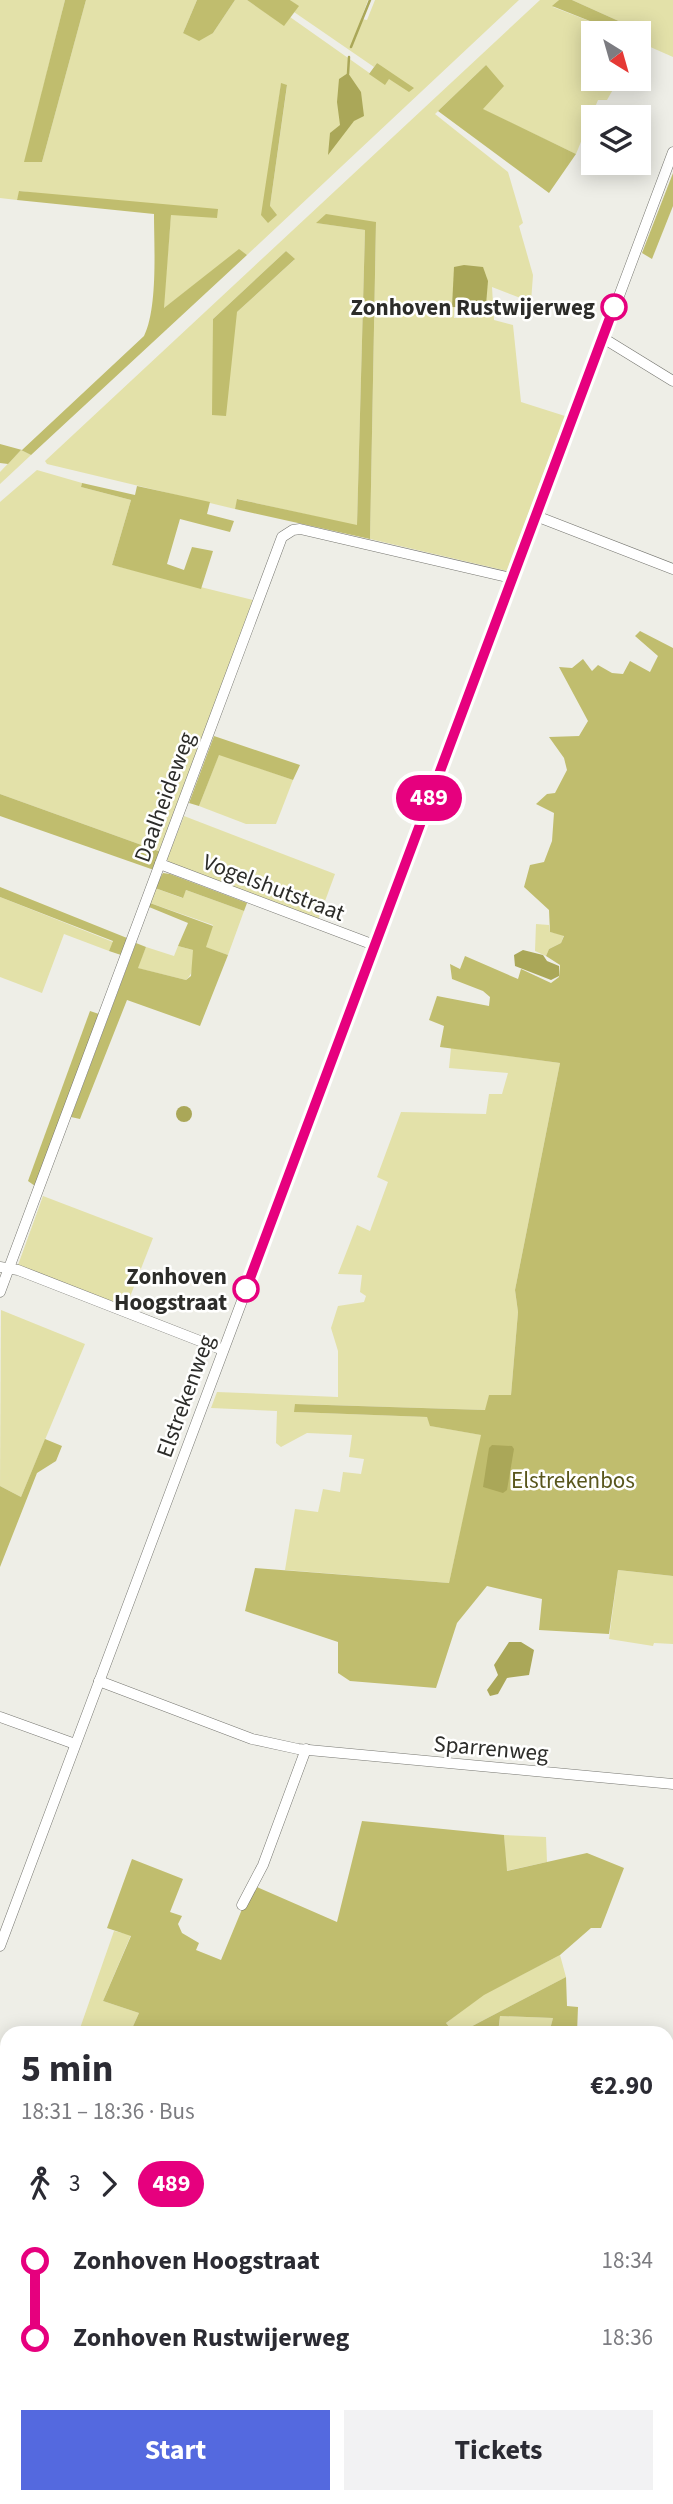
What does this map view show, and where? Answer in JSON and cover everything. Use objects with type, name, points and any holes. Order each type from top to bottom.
[{"type":"street","name":"Elstrekenweg","points":[[0,1946],[673,152]]},
{"type":"street","points":[[603,338],[673,380]]},
{"type":"street","points":[[536,516],[673,569]]},
{"type":"street","name":"Daalheideweg","points":[[0,1292],[4,1269],[160,864],[279,544],[287,533],[300,529],[511,578]]},
{"type":"street","name":"Vogelshutstraat","points":[[160,864],[374,945]]},
{"type":"street","points":[[4,1269],[18,1270],[223,1350]]},
{"type":"street","name":"Sparrenweg","points":[[99,1681],[252,1739],[306,1749],[673,1784]]},
{"type":"street","points":[[0,1717],[75,1744]]},
{"type":"street","points":[[242,1905],[263,1865],[306,1749]]},
{"type":"shaded area","points":[[0,0],[65,0],[25,161],[42,162],[86,0],[197,0],[183,33],[213,33],[235,0],[247,0],[284,25],[290,17],[385,84],[389,78],[377,63],[374,67],[294,12],[298,6],[290,0],[368,0],[361,19],[367,20],[375,0],[519,0],[247,255],[239,250],[163,309],[171,214],[217,217],[20,191],[17,200],[0,198]],"holes":[[[281,84],[287,86],[270,206],[262,215]]]},
{"type":"shaded area","points":[[540,0],[559,0],[553,7],[589,21],[581,21],[581,91],[612,91],[607,100],[598,100],[596,105],[581,105],[581,142],[576,154],[482,109],[486,65],[435,114],[508,172],[523,223],[519,226],[533,275],[531,302],[492,287],[494,320],[513,325],[521,402],[565,416],[507,571],[370,539],[376,223],[317,223],[365,230],[357,526],[238,499],[235,509],[47,464],[45,461]],"holes":[[[286,251],[294,260],[237,312],[213,319]],[[455,272],[485,274],[484,317],[454,318]]]},
{"type":"shaded area","points":[[572,0],[673,0],[673,57],[651,47],[651,21],[619,21]]},
{"type":"shaded area","points":[[348,73],[361,92],[364,116],[354,121],[328,155],[330,133],[340,125],[337,102],[339,79]]},
{"type":"shaded area","points":[[454,267],[483,267],[488,281],[486,305],[482,308],[452,307]]},
{"type":"shaded area","points":[[21,450],[31,455],[0,484],[0,472]]},
{"type":"shaded area","points":[[37,470],[82,483],[81,487],[131,500],[112,565],[253,600],[161,852],[0,794],[0,502]]},
{"type":"shaded area","points":[[219,754],[293,780],[276,824],[246,824],[199,806]]},
{"type":"shaded area","points":[[184,816],[335,874],[318,920],[169,863],[167,859]]},
{"type":"shaded area","points":[[155,888],[182,898],[186,890],[244,911],[228,955],[205,947],[213,925],[150,903]]},
{"type":"shaded area","points":[[0,897],[113,942],[109,951],[64,934],[42,993],[0,977]]},
{"type":"shaded area","points":[[536,924],[549,925],[550,932],[564,935],[561,943],[549,949],[546,956],[535,951]]},
{"type":"shaded area","points":[[178,946],[193,950],[194,962],[186,980],[137,968],[146,947],[174,956]]},
{"type":"shaded area","points":[[523,950],[543,955],[547,961],[559,966],[559,976],[551,980],[515,966],[514,955]]},
{"type":"shaded area","points":[[451,1048],[560,1063],[515,1290],[518,1312],[511,1395],[486,1410],[296,1404],[295,1412],[427,1417],[431,1426],[482,1435],[449,1583],[285,1570],[295,1509],[318,1512],[323,1489],[340,1492],[343,1472],[361,1474],[364,1459],[349,1457],[352,1435],[307,1433],[281,1447],[276,1443],[277,1411],[211,1408],[217,1392],[338,1397],[338,1351],[331,1328],[338,1306],[364,1302],[366,1296],[360,1292],[362,1275],[338,1274],[357,1225],[370,1231],[388,1182],[377,1177],[401,1112],[486,1114],[489,1094],[502,1094],[508,1073],[449,1068]]},
{"type":"shaded area","points":[[184,1106],[190,1108],[190,1120],[184,1122],[178,1120],[176,1114],[178,1108]]},
{"type":"shaded area","points":[[43,1196],[153,1238],[126,1307],[18,1265]]},
{"type":"shaded area","points":[[1,1310],[85,1344],[21,1497],[0,1486]]},
{"type":"shaded area","points":[[492,1445],[512,1446],[514,1449],[507,1490],[503,1493],[483,1487],[489,1448]]},
{"type":"shaded area","points":[[618,1570],[673,1576],[673,1644],[654,1643],[653,1646],[609,1639]]},
{"type":"shaded area","points":[[509,1642],[521,1642],[534,1650],[529,1675],[507,1678],[498,1694],[490,1696],[487,1690],[498,1675],[494,1665]]},
{"type":"shaded area","points":[[504,1835],[546,1837],[547,1862],[506,1871]]},
{"type":"shaded area","points":[[114,1931],[131,1935],[103,2001],[139,2013],[133,2026],[81,2026]]},
{"type":"shaded area","points":[[560,1955],[566,1977],[472,2026],[448,2026],[446,2023],[484,1994]]},
{"type":"shaded area","points":[[500,2016],[553,2018],[551,2026],[499,2026]]},
{"type":"green space","points":[[65,0],[86,0],[42,162],[24,162]]},
{"type":"green space","points":[[197,0],[235,0],[213,33],[199,41],[183,33]]},
{"type":"green space","points":[[247,0],[290,0],[299,6],[284,26]]},
{"type":"green space","points":[[559,0],[572,0],[619,21],[590,21],[552,6]]},
{"type":"green space","points":[[377,63],[414,88],[409,92],[389,79],[385,85],[369,74]]},
{"type":"green space","points":[[486,65],[504,86],[483,109],[576,154],[549,193],[438,111]]},
{"type":"green space","points":[[281,83],[287,85],[270,206],[277,215],[268,223],[261,215]]},
{"type":"green space","points":[[673,173],[673,206],[652,259],[642,253]]},
{"type":"green space","points":[[19,191],[218,209],[217,218],[171,215],[164,308],[239,249],[247,255],[31,455],[21,450],[8,464],[0,463],[0,444],[22,450],[144,336],[151,310],[154,276],[154,214],[17,200]]},
{"type":"green space","points":[[326,214],[376,222],[370,539],[235,509],[237,499],[357,525],[365,230],[316,223]]},
{"type":"green space","points":[[286,251],[295,259],[237,312],[226,416],[212,415],[213,319]]},
{"type":"green space","points":[[82,483],[135,495],[137,486],[210,502],[207,514],[234,521],[230,532],[180,519],[167,564],[184,570],[192,547],[213,551],[201,589],[112,565],[131,500],[81,487]]},
{"type":"green space","name":"Elstrekenbos","points":[[640,631],[673,648],[673,1576],[618,1570],[609,1634],[539,1630],[542,1599],[487,1586],[457,1623],[436,1688],[350,1681],[338,1673],[338,1642],[245,1611],[255,1568],[449,1583],[481,1435],[430,1426],[427,1417],[294,1412],[295,1404],[485,1410],[489,1395],[511,1395],[518,1312],[515,1290],[560,1063],[440,1047],[444,1026],[429,1020],[437,996],[489,1006],[490,997],[483,991],[452,979],[450,964],[460,969],[465,956],[518,979],[521,969],[551,983],[559,977],[560,965],[546,956],[549,949],[561,943],[564,936],[550,932],[549,910],[524,887],[530,865],[544,862],[552,841],[554,813],[536,804],[547,794],[555,793],[567,770],[564,758],[549,737],[579,736],[588,721],[559,667],[572,668],[583,659],[592,671],[598,665],[612,673],[623,674],[630,661],[650,672],[658,656],[635,636]]},
{"type":"green space","points":[[214,736],[300,765],[293,780],[219,755],[199,806],[189,803]]},
{"type":"green space","points":[[0,794],[161,852],[154,870],[0,816]]},
{"type":"green space","points":[[163,873],[247,903],[244,911],[186,890],[183,898],[155,888]]},
{"type":"green space","points":[[0,887],[127,938],[121,955],[109,951],[113,941],[0,897]]},
{"type":"green space","points":[[150,903],[213,926],[206,947],[228,955],[200,1026],[127,1000],[80,1119],[71,1117],[136,943],[146,947],[138,968],[186,980],[191,976],[193,950],[178,946],[188,923],[149,907]]},
{"type":"green space","points":[[90,1011],[99,1014],[35,1186],[28,1181]]},
{"type":"green space","points":[[45,1439],[62,1446],[56,1461],[37,1473],[0,1567],[0,1486],[21,1497]]},
{"type":"green space","points":[[362,1821],[504,1835],[507,1871],[587,1853],[624,1868],[601,1928],[591,1928],[560,1955],[484,1995],[446,2023],[448,2026],[133,2026],[139,2013],[103,2001],[131,1936],[107,1928],[132,1859],[183,1879],[170,1912],[182,1916],[178,1924],[182,1933],[199,1943],[196,1950],[221,1960],[252,1885],[337,1922]]},
{"type":"green space","points":[[566,1977],[567,2006],[578,2007],[577,2026],[551,2026],[553,2018],[500,2016],[499,2026],[472,2026]]},
{"type":"waterway","points":[[351,47],[370,0]]},
{"type":"waterway","points":[[348,74],[349,57]]},
{"type":"bus line","name":"489","points":[[246,1289],[614,307]]},
{"type":"place","name":"Zonhoven Rustwijerweg","points":[[614,307]]},
{"type":"place","name":"Zonhoven Hoogstraat","points":[[246,1289]]}]
